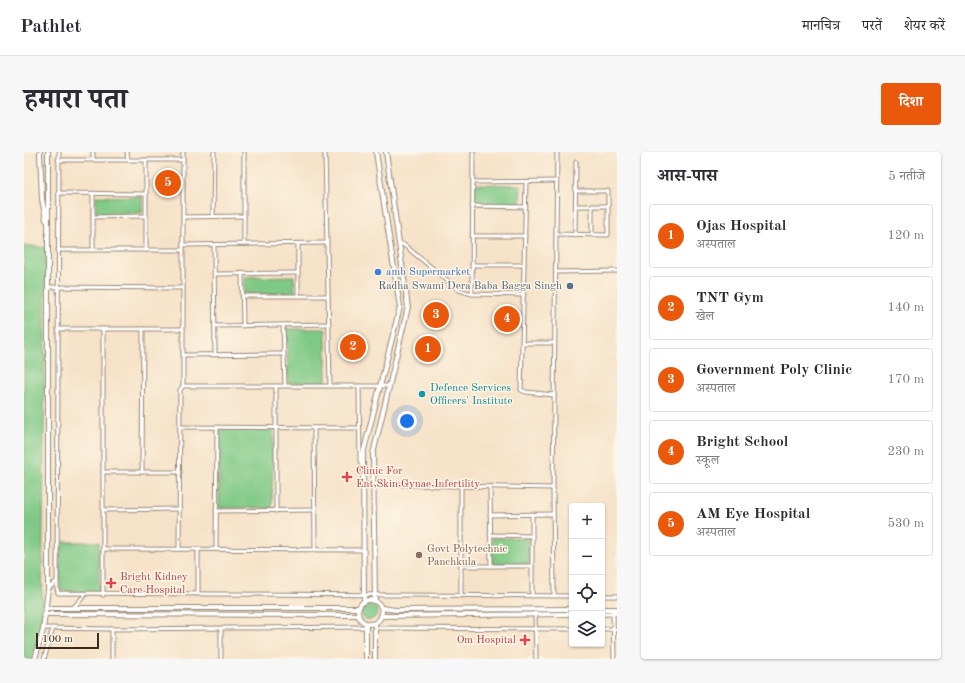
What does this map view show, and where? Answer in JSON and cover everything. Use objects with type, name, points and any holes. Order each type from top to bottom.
[{"type":"street","points":[[40,152],[42,199],[48,224]]},
{"type":"street","points":[[35,659],[46,614],[48,588],[48,152]]},
{"type":"street","points":[[58,152],[58,593],[85,595],[198,594],[569,596]]},
{"type":"street","points":[[93,152],[93,160]]},
{"type":"street","points":[[127,152],[128,160]]},
{"type":"street","points":[[179,549],[180,390],[183,386],[183,152]]},
{"type":"street","points":[[213,216],[214,152]]},
{"type":"street","points":[[244,152],[244,244]]},
{"type":"street","points":[[325,152],[330,386]]},
{"type":"street","points":[[366,659],[366,625],[358,615],[358,608],[364,601],[363,454],[400,307],[376,152]]},
{"type":"street","points":[[381,616],[381,608],[375,601],[374,595],[374,483],[372,454],[390,386],[408,307],[386,152]]},
{"type":"street","points":[[472,294],[473,152]]},
{"type":"street","points":[[554,596],[553,488],[557,152]]},
{"type":"street","points":[[58,160],[183,160]]},
{"type":"street","points":[[146,160],[146,250]]},
{"type":"street","points":[[575,235],[576,162]]},
{"type":"street","points":[[473,182],[557,182]]},
{"type":"street","points":[[526,182],[521,390],[554,395]]},
{"type":"street","points":[[556,234],[608,235],[608,191],[576,191]]},
{"type":"street","points":[[58,193],[146,194]]},
{"type":"street","points":[[93,193],[93,250]]},
{"type":"street","points":[[472,206],[526,207]]},
{"type":"street","points":[[576,206],[608,206]]},
{"type":"street","points":[[592,206],[592,235]]},
{"type":"street","points":[[93,217],[146,216]]},
{"type":"street","points":[[183,217],[244,216]]},
{"type":"street","points":[[472,236],[525,236]]},
{"type":"street","points":[[399,243],[404,245],[459,290],[472,294],[524,295]]},
{"type":"street","points":[[298,244],[298,296]]},
{"type":"street","points":[[183,245],[327,244]]},
{"type":"street","points":[[214,245],[215,354]]},
{"type":"street","points":[[58,250],[183,250]]},
{"type":"street","points":[[472,265],[524,266]]},
{"type":"street","points":[[556,272],[617,271]]},
{"type":"street","points":[[214,274],[298,273]]},
{"type":"street","points":[[242,274],[243,326]]},
{"type":"street","points":[[49,287],[183,288]]},
{"type":"street","points":[[243,296],[328,296]]},
{"type":"street","points":[[215,326],[329,324]]},
{"type":"street","points":[[283,325],[285,386]]},
{"type":"street","points":[[58,329],[183,329]]},
{"type":"street","points":[[103,329],[103,595]]},
{"type":"street","points":[[142,329],[142,472]]},
{"type":"street","points":[[523,343],[555,343]]},
{"type":"street","points":[[183,355],[284,354]]},
{"type":"street","points":[[183,386],[390,386]]},
{"type":"street","points":[[276,386],[276,511]]},
{"type":"street","points":[[359,386],[360,460],[363,469]]},
{"type":"street","points":[[180,427],[360,428]]},
{"type":"street","points":[[216,549],[217,427]]},
{"type":"street","points":[[314,428],[315,549]]},
{"type":"street","points":[[103,472],[180,472]]},
{"type":"street","points":[[363,484],[374,483],[553,488]]},
{"type":"street","points":[[460,596],[461,486]]},
{"type":"street","points":[[490,486],[491,566]]},
{"type":"street","points":[[103,510],[180,509]]},
{"type":"street","points":[[216,511],[314,510]]},
{"type":"street","points":[[532,514],[532,596]]},
{"type":"street","points":[[490,515],[553,514]]},
{"type":"street","points":[[490,535],[532,536]]},
{"type":"street","points":[[103,549],[364,550]]},
{"type":"street","points":[[198,549],[198,594]]},
{"type":"street","points":[[461,566],[532,566]]},
{"type":"street","points":[[48,588],[54,585],[57,580]]},
{"type":"street","points":[[73,608],[85,595]]},
{"type":"street","points":[[605,596],[617,596]]},
{"type":"street","points":[[364,601],[375,601]]},
{"type":"street","points":[[46,608],[358,608]]},
{"type":"street","points":[[381,608],[396,610],[569,609]]},
{"type":"street","points":[[605,609],[615,611]]},
{"type":"street","points":[[535,610],[536,659]]},
{"type":"street","points":[[605,613],[615,611]]},
{"type":"street","points":[[614,659],[615,611]]},
{"type":"street","points":[[46,614],[358,615]]},
{"type":"street","points":[[43,628],[221,628],[366,625],[375,622],[381,616],[569,614]]},
{"type":"street","points":[[374,659],[375,622]]},
{"type":"street","points":[[44,659],[52,628]]},
{"type":"street","points":[[221,628],[221,659]]},
{"type":"street","points":[[374,628],[569,629]]},
{"type":"street","points":[[605,629],[615,628]]},
{"type":"street","points":[[112,629],[112,659]]},
{"type":"green space","points":[[474,184],[521,185],[520,205],[474,205]]},
{"type":"green space","points":[[96,196],[142,197],[142,213],[96,213]]},
{"type":"green space","points":[[24,245],[46,248],[42,620],[32,659],[24,659]]},
{"type":"green space","points":[[294,276],[295,294],[244,294],[244,277]]},
{"type":"green space","points":[[287,329],[326,329],[326,382],[288,383]]},
{"type":"green space","points":[[219,429],[273,430],[272,508],[219,508]]},
{"type":"green space","points":[[492,538],[529,538],[529,564],[492,564]]},
{"type":"green space","points":[[60,542],[99,542],[99,592],[60,591]]},
{"type":"green space","points":[[366,604],[372,604],[377,609],[375,618],[372,620],[366,620],[361,615],[361,609]]},
{"type":"place","name":"AM Eye Hospital","points":[[168,183]]},
{"type":"place","name":"amb Supermarket","points":[[378,272]]},
{"type":"place","name":"Radha Swami Dera Baba Bagga Singh","points":[[570,286]]},
{"type":"place","name":"Government Poly Clinic","points":[[436,315]]},
{"type":"place","name":"Bright School","points":[[507,319]]},
{"type":"place","name":"TNT Gym","points":[[353,347]]},
{"type":"place","name":"Ojas Hospital","points":[[428,349]]},
{"type":"place","name":"Defence Services Officers' Institute","points":[[422,394]]},
{"type":"place","name":"Clinic For Ent,Skin,Gynae,Infertility","points":[[347,477]]},
{"type":"place","name":"Govt Polytechnic Panchkula","points":[[419,555]]},
{"type":"place","name":"Bright Kidney Care Hospital","points":[[111,583]]},
{"type":"place","name":"Om Hospital","points":[[525,640]]}]
